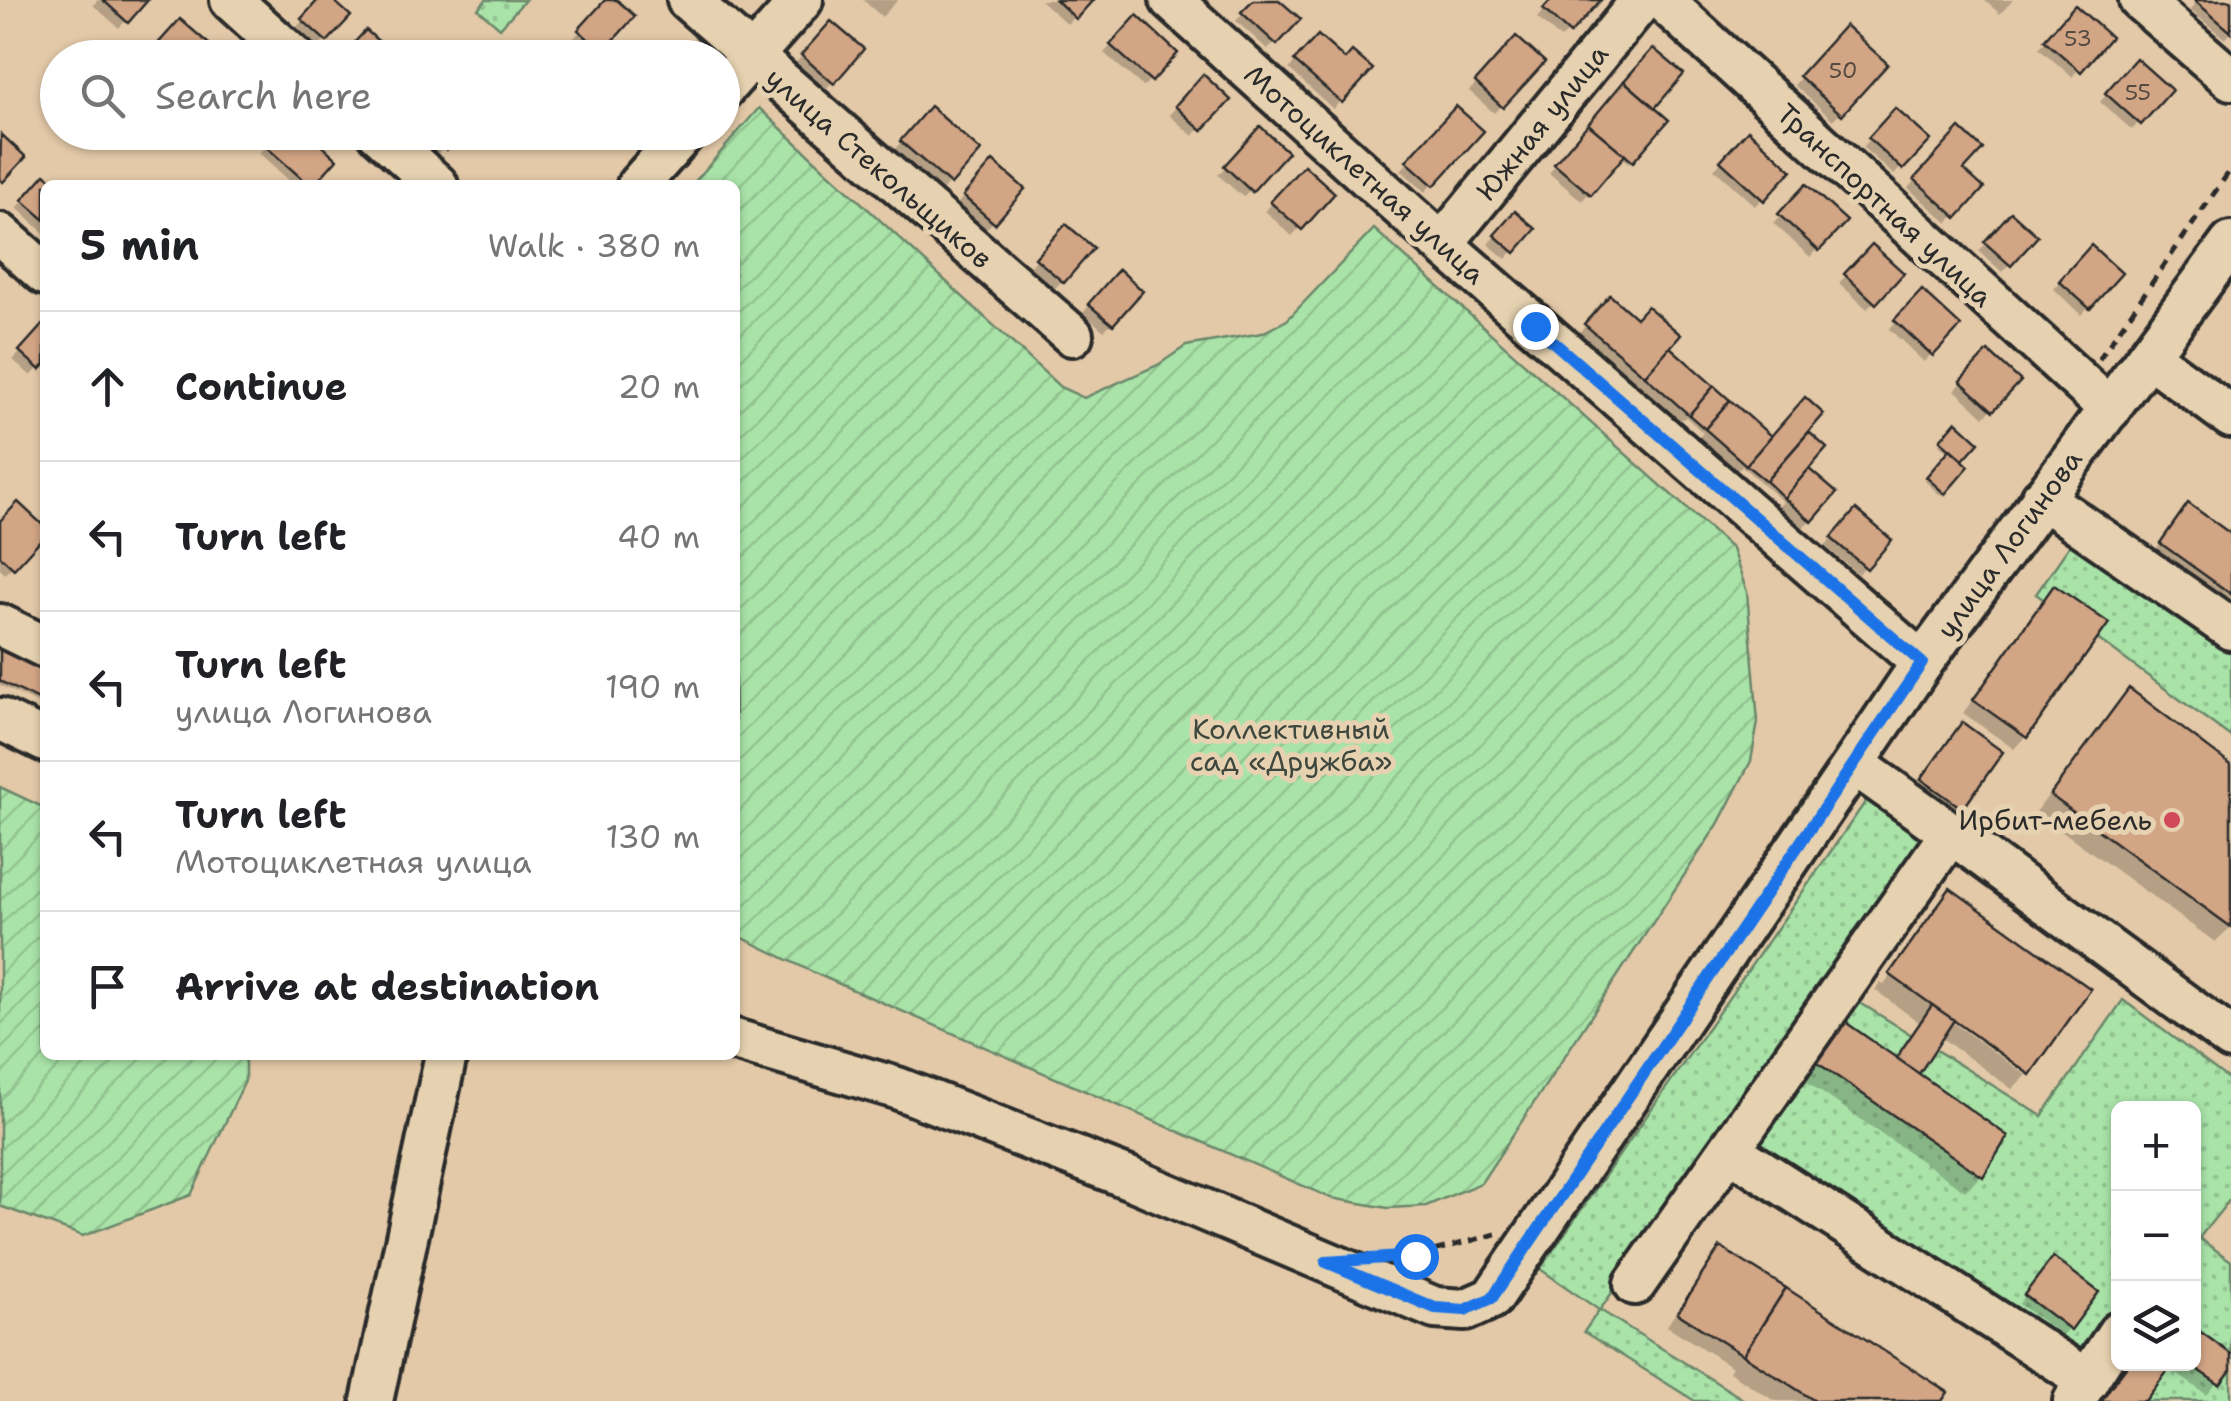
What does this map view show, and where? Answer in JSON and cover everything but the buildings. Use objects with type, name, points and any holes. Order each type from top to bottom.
[{"type":"street","points":[[231,0],[275,40]]},
{"type":"street","name":"улица Стекольщиков","points":[[688,0],[731,40]]},
{"type":"street","points":[[740,70],[802,0]]},
{"type":"street","name":"Мотоциклетная улица","points":[[1171,0],[1442,244],[1922,663]]},
{"type":"street","name":"Южная улица","points":[[1442,244],[1642,0]]},
{"type":"street","name":"Транспортная улица","points":[[1662,0],[2096,397]]},
{"type":"street","points":[[2140,0],[2231,80]]},
{"type":"street","name":"улица Стекольщиков","points":[[740,48],[1072,335]]},
{"type":"street","points":[[398,150],[431,180]]},
{"type":"street","points":[[642,180],[668,150]]},
{"type":"street","points":[[0,234],[40,270]]},
{"type":"street","name":"улица Логинова","points":[[740,1041],[897,1088],[1129,1178],[1435,1308],[1465,1310],[1492,1298],[1922,663],[2042,498],[2096,397],[2148,356],[2231,243]]},
{"type":"street","points":[[2148,356],[2231,417]]},
{"type":"street","points":[[2042,498],[2231,629]]},
{"type":"street","points":[[0,625],[40,645]]},
{"type":"street","points":[[0,719],[40,739]]},
{"type":"street","points":[[1854,764],[2231,1039]]},
{"type":"street","points":[[1635,1284],[1951,833]]},
{"type":"street","points":[[372,1401],[445,1060]]},
{"type":"street","points":[[1731,1150],[2081,1391],[2111,1344]]},
{"type":"path","points":[[2096,397],[2231,168]]},
{"type":"path","points":[[1398,1258],[1502,1232]]},
{"type":"green space","points":[[486,0],[525,0],[500,28],[478,9]]},
{"type":"green space","name":"Коллективный сад «Дружба»","points":[[759,108],[1060,387],[1084,398],[1158,365],[1186,346],[1262,333],[1287,320],[1374,229],[1732,549],[1747,592],[1758,722],[1751,761],[1718,824],[1481,1183],[1426,1206],[1388,1208],[1331,1198],[819,975],[740,936],[740,180],[696,180],[722,150],[740,150],[740,130]]},
{"type":"green space","points":[[2075,538],[2231,646],[2231,737],[2036,594]]},
{"type":"green space","points":[[0,787],[40,806],[40,1060],[245,1060],[245,1081],[191,1195],[83,1236],[0,1206]]},
{"type":"green space","points":[[1868,798],[1927,839],[1600,1310],[1746,1401],[1695,1401],[1584,1332],[1599,1310],[1540,1269]]},
{"type":"green space","points":[[1854,999],[2042,1116],[2123,1000],[2231,1081],[2231,1198],[2201,1236],[2201,1101],[2111,1101],[2111,1371],[2201,1371],[2201,1239],[2231,1261],[2231,1401],[2138,1401],[2141,1396],[1748,1152]]},
{"type":"place","name":"Ирбит-мебель","points":[[2172,820]]},
{"type":"route","points":[[1415,1256],[1326,1262],[1435,1308],[1465,1310],[1492,1298],[1922,663],[1535,326]]}]
